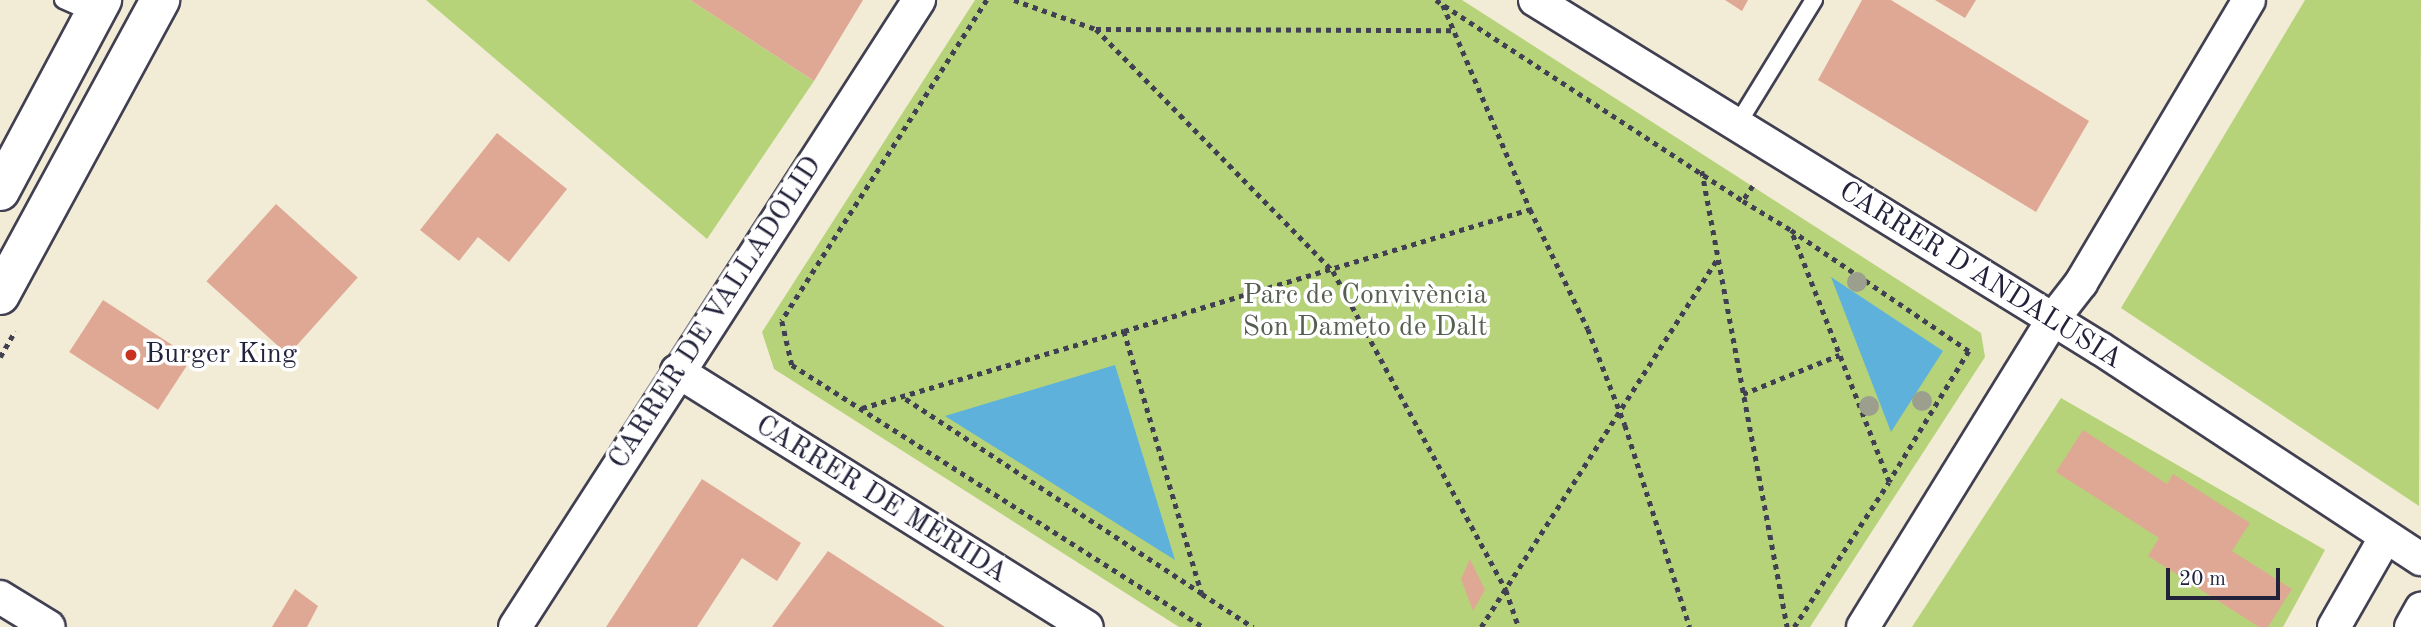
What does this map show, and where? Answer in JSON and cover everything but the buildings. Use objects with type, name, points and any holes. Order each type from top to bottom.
[{"type":"street","points":[[0,295],[160,0]]},
{"type":"street","name":"CARRER DE VALLADOLID","points":[[515,627],[677,371],[919,0]]},
{"type":"street","name":"CARRER D'ANDALUSIA","points":[[1535,0],[2053,319],[2421,559]]},
{"type":"street","points":[[1863,627],[2053,319],[2081,283],[2249,0]]},
{"type":"street","points":[[0,191],[94,4]]},
{"type":"street","name":"CARRER DE MÈRIDA","points":[[677,371],[1086,627]]},
{"type":"street","points":[[2334,627],[2385,538]]},
{"type":"street","points":[[0,597],[49,627]]},
{"type":"street","points":[[2411,627],[2421,609]]},
{"type":"lane","points":[[1737,125],[1814,0]]},
{"type":"path","points":[[987,0],[782,321],[792,365],[1203,627]]},
{"type":"path","points":[[1014,0],[1096,29],[1454,30]]},
{"type":"path","points":[[1436,0],[1702,171],[1969,351],[1889,482],[1794,627]]},
{"type":"path","points":[[1443,5],[1530,209],[1588,329],[1620,413],[1690,627]]},
{"type":"path","points":[[1096,29],[1333,271],[1506,590],[1519,627]]},
{"type":"path","points":[[1702,171],[1787,627]]},
{"type":"path","points":[[1743,201],[1753,186]]},
{"type":"path","points":[[861,408],[905,399],[1530,209]]},
{"type":"path","points":[[1791,230],[1889,482]]},
{"type":"path","points":[[1481,627],[1718,258]]},
{"type":"path","points":[[1124,331],[1202,594]]},
{"type":"path","points":[[1743,394],[1839,355]]},
{"type":"path","points":[[905,399],[1253,627]]},
{"type":"green space","points":[[426,0],[690,0],[814,81],[707,239]]},
{"type":"green space","name":"Parc de Convivència Son Dameto de Dalt","points":[[975,0],[1462,0],[1981,333],[1985,357],[1810,627],[1179,627],[774,369],[762,332]]},
{"type":"green space","points":[[2305,0],[2421,0],[2419,506],[2121,308]]},
{"type":"green space","points":[[2061,398],[2325,550],[2283,627],[1912,627]]},
{"type":"water","points":[[1831,277],[1943,351],[1891,432]]},
{"type":"water","points":[[1115,365],[1175,560],[945,416]]},
{"type":"place","name":"Burger King","points":[[131,355]]}]
